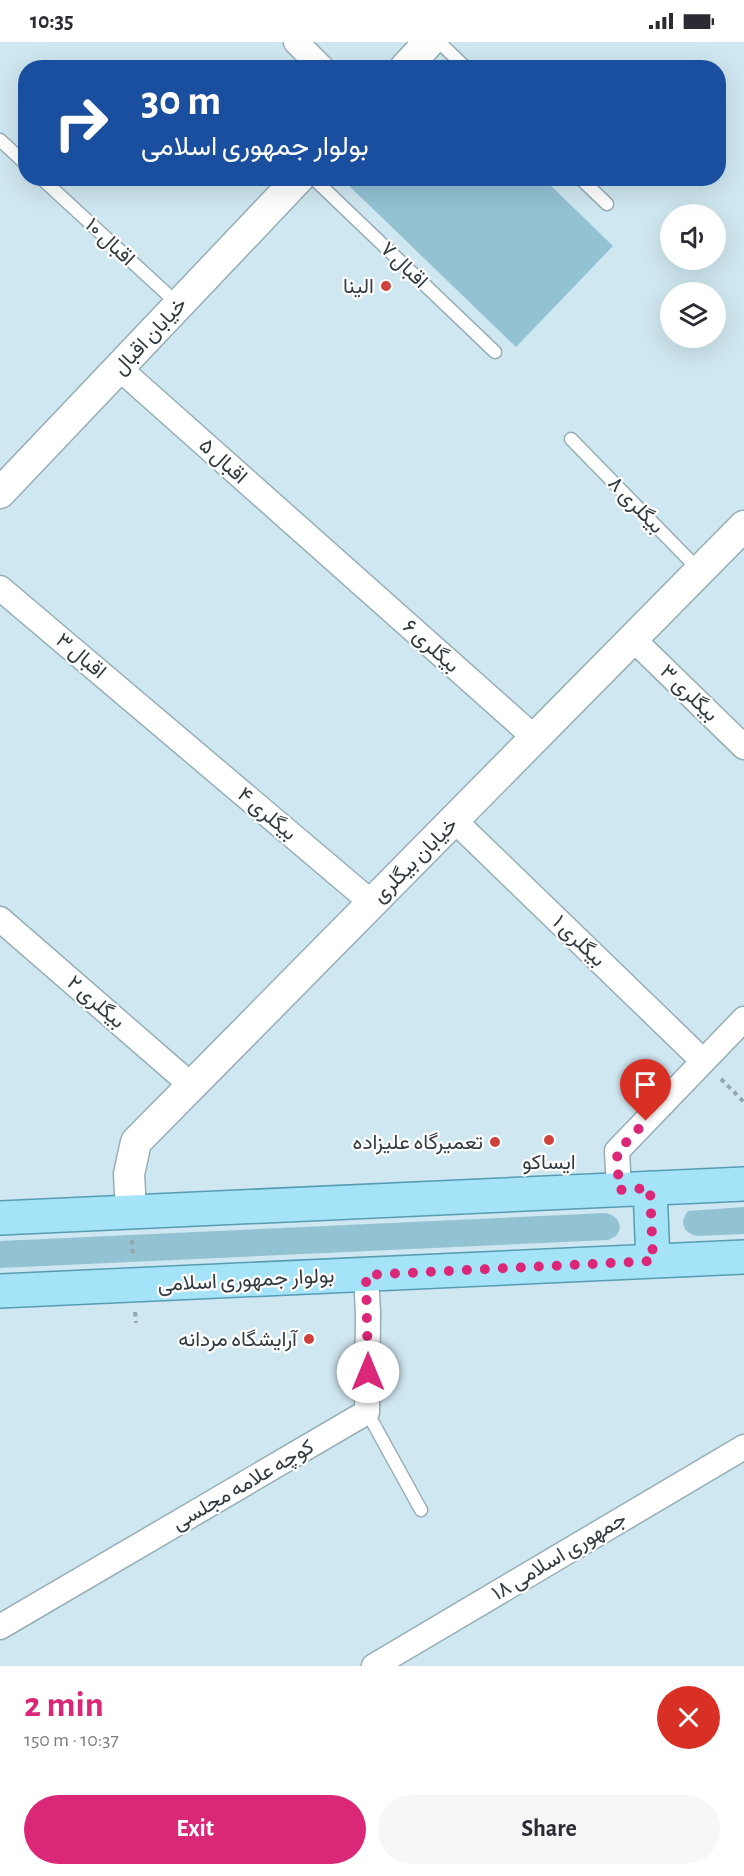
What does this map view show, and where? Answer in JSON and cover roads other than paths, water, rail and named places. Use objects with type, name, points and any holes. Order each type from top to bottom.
[{"type":"main road","points":[[0,1218],[744,1184]]},
{"type":"main road","points":[[634,1189],[653,1261]]},
{"type":"main road","name":"بولوار جمهوری اسلامی","points":[[0,1291],[744,1257]]},
{"type":"street","points":[[296,42],[314,60]]},
{"type":"street","points":[[412,60],[429,42]]},
{"type":"street","name":"خیابان اقبال","points":[[0,493],[291,186]]},
{"type":"street","name":"اقبال ۵","points":[[119,368],[327,553]]},
{"type":"street","name":"خیابان بیگلری","points":[[130,1212],[129,1174],[136,1142],[744,526]]},
{"type":"street","name":"بیگلری ۶","points":[[327,553],[535,738]]},
{"type":"street","name":"اقبال ۳","points":[[0,588],[161,724]]},
{"type":"street","name":"بیگلری ۳","points":[[633,639],[744,747]]},
{"type":"street","name":"بیگلری ۴","points":[[161,724],[372,903]]},
{"type":"street","name":"بیگلری ۱","points":[[454,820],[703,1061]]},
{"type":"street","name":"بیگلری ۲","points":[[0,919],[191,1085]]},
{"type":"street","points":[[634,1189],[617,1152],[744,1019]]},
{"type":"street","points":[[366,1275],[367,1412]]},
{"type":"street","name":"کوچه علامه مجلسی","points":[[0,1627],[367,1412]]},
{"type":"street","name":"جمهوری اسلامی ۱۸","points":[[374,1666],[744,1446]]},
{"type":"lane","points":[[439,42],[458,60]]},
{"type":"lane","points":[[0,140],[18,157]]},
{"type":"lane","name":"اقبال ۱۰","points":[[50,186],[179,305]]},
{"type":"lane","name":"اقبال ۷","points":[[321,186],[495,352]]},
{"type":"lane","points":[[588,186],[607,204]]},
{"type":"lane","name":"بیگلری ۸","points":[[571,439],[700,571]]},
{"type":"lane","points":[[367,1412],[422,1510]]},
{"type":"place","name":"الینا","points":[[386,286]]},
{"type":"place","name":"ایساکو","points":[[549,1140]]},
{"type":"place","name":"تعمیرگاه علیزاده","points":[[495,1142]]},
{"type":"place","name":"آرایشگاه مردانه","points":[[309,1339]]}]
